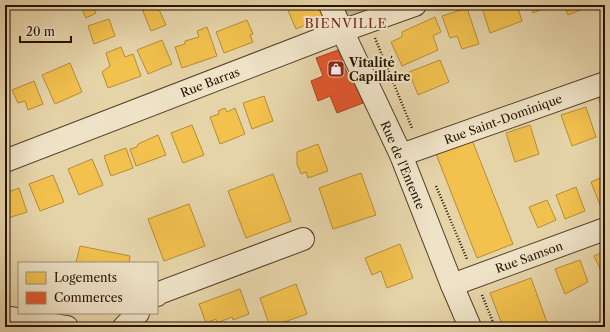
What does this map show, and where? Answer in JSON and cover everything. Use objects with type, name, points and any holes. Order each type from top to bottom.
[{"type":"street","name":"Rue de l'Entente","points":[[330,5],[401,155],[470,327]]},
{"type":"street","name":"Rue Barras","points":[[5,161],[342,31],[415,5]]},
{"type":"street","name":"Rue Saint-Dominique","points":[[401,155],[605,83]]},
{"type":"street","name":"Rue Samson","points":[[452,285],[605,229]]},
{"type":"street","points":[[158,294],[303,239]]},
{"type":"street","points":[[124,327],[137,314]]},
{"type":"street","points":[[5,317],[67,327]]},
{"type":"shaded area","points":[[343,5],[409,5],[352,25]]},
{"type":"building: Logements","points":[[80,5],[92,5],[96,13],[86,18]]},
{"type":"building: Logements","points":[[157,5],[166,25],[151,31],[142,9]]},
{"type":"building: Logements","points":[[321,5],[326,17],[296,29],[286,6]]},
{"type":"building: Logements","points":[[481,5],[517,5],[522,21],[490,33]]},
{"type":"building: Logements","points":[[530,5],[552,5],[533,13]]},
{"type":"building: Logements","points":[[564,5],[590,5],[590,6],[568,15]]},
{"type":"building: Logements","points":[[467,8],[479,44],[462,49],[457,36],[450,38],[442,16]]},
{"type":"building: Logements","points":[[435,17],[441,32],[433,36],[438,50],[402,66],[391,42],[402,37],[402,32]]},
{"type":"building: Logements","points":[[109,19],[115,36],[94,44],[88,26]]},
{"type":"building: Logements","points":[[247,20],[253,34],[250,35],[253,42],[224,53],[216,32]]},
{"type":"building: Logements","points":[[207,27],[217,56],[182,68],[175,47],[185,44],[185,41],[199,37],[197,31]]},
{"type":"building: Logements","points":[[162,40],[172,64],[148,74],[137,50]]},
{"type":"building: Logements","points":[[121,47],[125,57],[133,54],[141,76],[108,88],[102,72],[110,66],[106,53]]},
{"type":"building: Logements","points":[[440,60],[449,82],[418,95],[409,72]]},
{"type":"building: Logements","points":[[70,63],[82,92],[55,104],[42,75]]},
{"type":"building: Logements","points":[[34,81],[43,104],[28,110],[25,101],[18,103],[12,90]]},
{"type":"building: Logements","points":[[605,93],[605,114],[603,114],[598,95]]},
{"type":"building: Logements","points":[[264,96],[273,121],[252,129],[243,103]]},
{"type":"building: Logements","points":[[586,107],[596,137],[572,146],[561,115]]},
{"type":"building: Logements","points":[[225,108],[227,112],[235,108],[245,134],[220,144],[210,117],[219,114],[218,111]]},
{"type":"building: Logements","points":[[192,125],[204,155],[183,163],[171,133]]},
{"type":"building: Logements","points":[[530,125],[539,154],[515,162],[506,133]]},
{"type":"building: Logements","points":[[158,135],[166,155],[136,166],[130,149],[137,147],[138,144]]},
{"type":"building: Logements","points":[[472,140],[513,244],[477,258],[436,154]]},
{"type":"building: Logements","points":[[318,144],[328,171],[308,178],[306,172],[301,174],[297,164],[297,152]]},
{"type":"building: Logements","points":[[126,148],[133,168],[111,176],[104,156]]},
{"type":"building: Logements","points":[[92,159],[103,185],[79,195],[68,169]]},
{"type":"building: Logements","points":[[361,173],[376,215],[333,229],[319,188]]},
{"type":"building: Logements","points":[[273,174],[291,221],[246,238],[228,191]]},
{"type":"building: Logements","points":[[53,175],[64,202],[40,211],[29,184]]},
{"type":"building: Logements","points":[[605,176],[605,203],[600,205],[591,182]]},
{"type":"building: Logements","points":[[576,187],[585,211],[565,219],[556,195]]},
{"type":"building: Logements","points":[[19,188],[27,212],[5,219],[5,193]]},
{"type":"building: Logements","points":[[547,200],[556,220],[538,228],[529,207]]},
{"type":"building: Logements","points":[[189,204],[205,246],[164,261],[148,219]]},
{"type":"building: Logements","points":[[400,244],[413,278],[387,288],[381,271],[372,275],[365,258]]},
{"type":"building: Logements","points":[[80,246],[130,256],[129,262],[76,262]]},
{"type":"building: Logements","points":[[605,251],[605,279],[594,256]]},
{"type":"building: Logements","points":[[580,260],[588,282],[565,294],[555,269]]},
{"type":"building: Logements","points":[[531,278],[548,325],[542,327],[503,327],[490,293]]},
{"type":"building: Logements","points":[[296,284],[307,314],[270,327],[260,298]]},
{"type":"building: Logements","points":[[240,289],[249,314],[233,320],[232,317],[217,323],[216,319],[206,323],[199,304]]},
{"type":"building: Commerces","points":[[338,50],[351,83],[354,82],[363,103],[337,113],[330,96],[318,101],[311,81],[323,76],[316,58]]},
{"type":"place","name":"Vitalité Capillaire","points":[[336,69]]},
{"type":"district","name":"BIENVILLE","points":[[346,23]]}]
